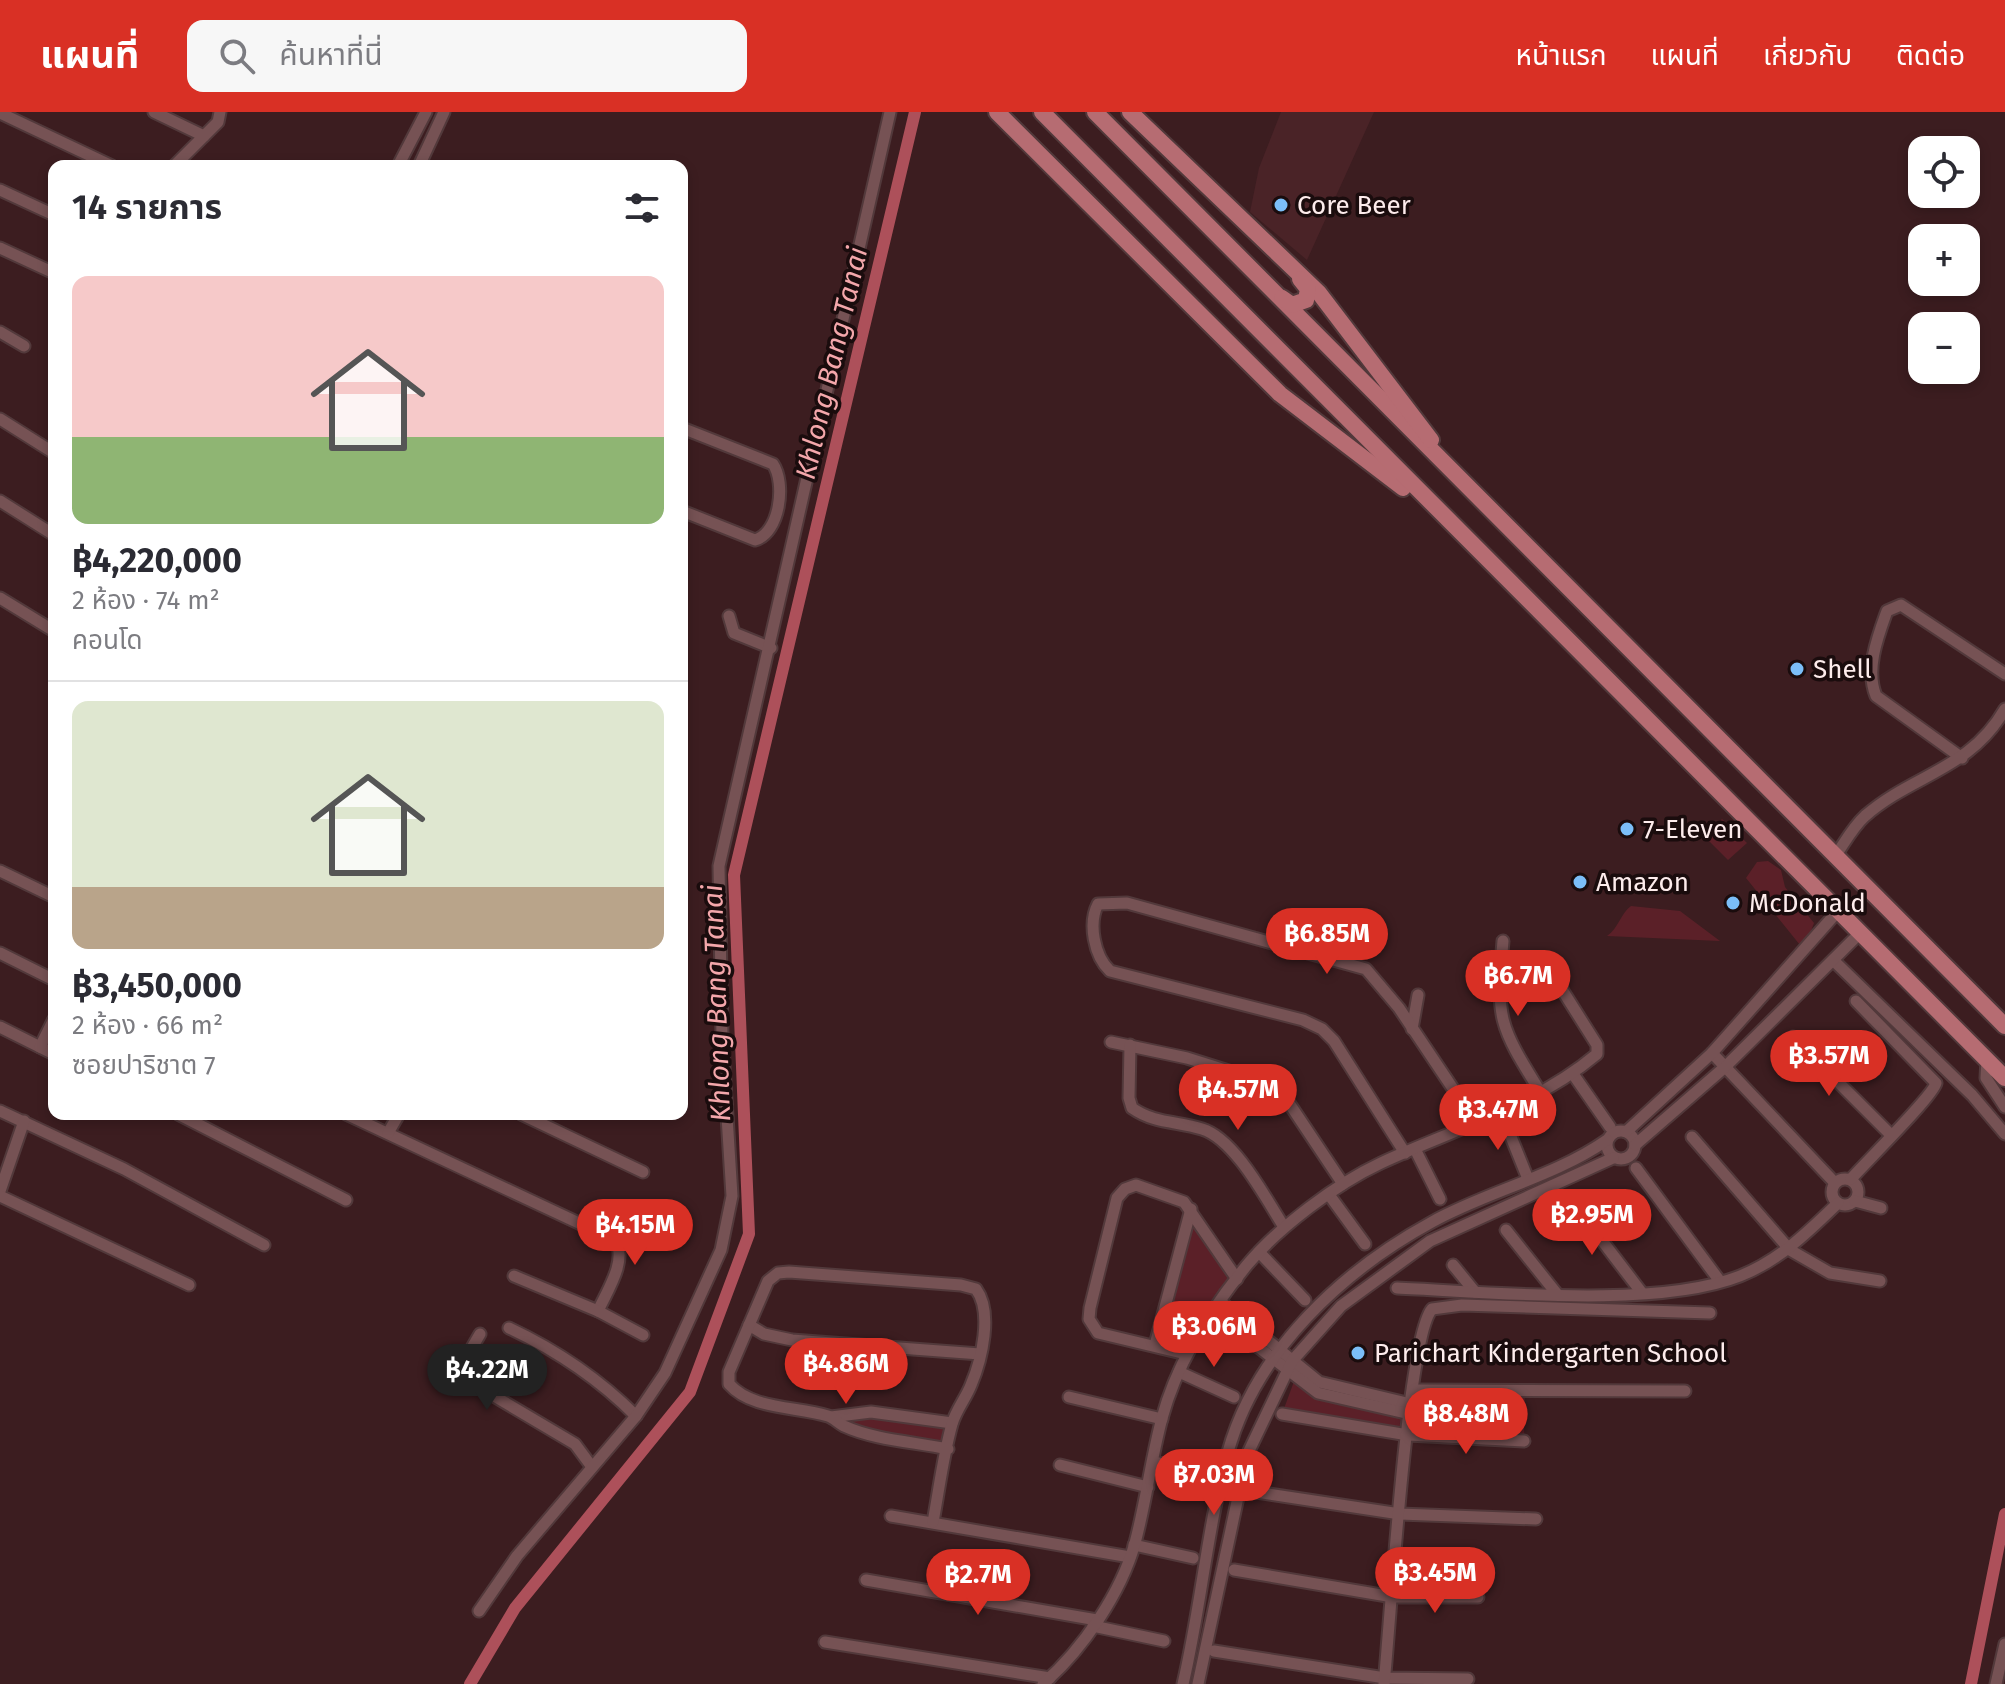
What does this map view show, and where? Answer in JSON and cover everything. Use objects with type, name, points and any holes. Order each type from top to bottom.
[{"type":"main road","points":[[997,112],[1280,394],[1450,524]]},
{"type":"main road","points":[[1042,112],[2005,1078]]},
{"type":"main road","points":[[1095,112],[2005,1026]]},
{"type":"main road","points":[[1130,112],[1319,293],[1473,495]]},
{"type":"main road","points":[[1275,294],[1292,305],[1306,300],[1308,289],[1294,271]]},
{"type":"main road","points":[[1256,368],[1277,383],[1288,379],[1288,367],[1275,347]]},
{"type":"street","points":[[154,112],[204,136]]},
{"type":"street","points":[[180,160],[218,122],[220,112]]},
{"type":"street","points":[[402,160],[426,112]]},
{"type":"street","points":[[422,160],[444,112]]},
{"type":"street","points":[[479,1611],[517,1556],[636,1416],[665,1373],[687,1329],[730,1220],[732,1196],[722,1036],[719,866],[771,648],[843,309],[890,112]]},
{"type":"street","points":[[0,113],[99,160]]},
{"type":"street","points":[[405,155],[413,160]]},
{"type":"street","points":[[0,190],[48,212]]},
{"type":"street","points":[[0,248],[48,270]]},
{"type":"street","points":[[0,332],[24,346]]},
{"type":"street","points":[[0,419],[48,449]]},
{"type":"street","points":[[688,430],[773,464],[780,474],[781,488],[770,530],[755,540],[688,513]]},
{"type":"street","points":[[0,501],[48,531]]},
{"type":"street","points":[[0,598],[48,627]]},
{"type":"street","points":[[1962,758],[1876,696],[1872,677],[1875,645],[1887,611],[1901,605],[2005,674]]},
{"type":"street","points":[[729,616],[734,633],[771,648]]},
{"type":"street","points":[[1836,855],[1866,815],[1895,794],[1962,758],[2005,709]]},
{"type":"street","points":[[0,871],[48,894]]},
{"type":"street","points":[[1440,1199],[1334,1041],[1322,1029],[1303,1020],[1110,971],[1097,949],[1092,915],[1098,904],[1127,903],[1366,969],[1412,1029],[1476,1123]]},
{"type":"street","points":[[1183,1684],[1229,1451],[1244,1411],[1278,1354],[1307,1315],[1339,1286],[1398,1244],[1483,1196],[1562,1166],[1607,1140],[1614,1132],[1626,1132],[1712,1053],[1838,911]]},
{"type":"street","points":[[1198,1684],[1247,1455],[1290,1365],[1341,1306],[1430,1241],[1613,1158],[1628,1158],[1635,1145],[1725,1067],[1860,933]]},
{"type":"street","points":[[1503,941],[1501,1020],[1505,1036],[1541,1093]]},
{"type":"street","points":[[0,953],[48,977]]},
{"type":"street","points":[[1834,961],[1972,1095],[2005,1134]]},
{"type":"street","points":[[825,1642],[1047,1681],[1095,1623],[1130,1557],[1162,1419],[1179,1372],[1186,1354],[1237,1279],[1284,1227],[1343,1184],[1541,1093],[1573,1074],[1597,1054],[1597,1045],[1561,988]]},
{"type":"street","points":[[1412,1029],[1418,995]]},
{"type":"street","points":[[1835,1183],[1851,1179],[1935,1088],[1934,1078],[1856,1001]]},
{"type":"street","points":[[0,1027],[48,1051]]},
{"type":"street","points":[[40,1047],[48,1031]]},
{"type":"street","points":[[1793,1037],[1890,1134]]},
{"type":"street","points":[[1111,1042],[1187,1058],[1273,1085],[1343,1184]]},
{"type":"street","points":[[1130,1045],[1129,1098],[1132,1108],[1146,1118],[1202,1129],[1228,1146],[1284,1227]]},
{"type":"street","points":[[1712,1053],[1835,1183]]},
{"type":"street","points":[[1987,1059],[1986,1078],[2005,1107]]},
{"type":"street","points":[[1573,1074],[1610,1127]]},
{"type":"street","points":[[0,1111],[124,1169],[264,1245]]},
{"type":"street","points":[[1501,1112],[1528,1179]]},
{"type":"street","points":[[190,1120],[346,1200]]},
{"type":"street","points":[[359,1120],[615,1240],[619,1247],[617,1265],[598,1311]]},
{"type":"street","points":[[388,1133],[396,1120]]},
{"type":"street","points":[[534,1120],[643,1172]]},
{"type":"street","points":[[24,1121],[0,1194],[189,1285]]},
{"type":"street","points":[[1626,1132],[1635,1145]]},
{"type":"street","points":[[1692,1137],[1790,1250],[1830,1273],[1880,1281]]},
{"type":"street","points":[[1607,1140],[1608,1153],[1613,1158]]},
{"type":"street","points":[[1636,1168],[1719,1280]]},
{"type":"street","points":[[1835,1183],[1832,1194],[1838,1203],[1850,1205],[1859,1194],[1851,1179]]},
{"type":"street","points":[[1186,1354],[1098,1333],[1089,1319],[1117,1198],[1125,1189],[1136,1185],[1175,1196],[1191,1209],[1237,1279]]},
{"type":"street","points":[[1330,1196],[1365,1244]]},
{"type":"street","points":[[1571,1200],[1642,1293]]},
{"type":"street","points":[[1855,1201],[1881,1208]]},
{"type":"street","points":[[1397,1288],[1557,1294],[1671,1291],[1743,1275],[1790,1250],[1838,1203]]},
{"type":"street","points":[[1155,1345],[1191,1209]]},
{"type":"street","points":[[1506,1230],[1557,1294]]},
{"type":"street","points":[[1259,1252],[1305,1300]]},
{"type":"street","points":[[1453,1265],[1475,1292]]},
{"type":"street","points":[[933,1522],[952,1423],[972,1383],[980,1354],[986,1306],[976,1289],[961,1285],[789,1272],[778,1273],[768,1281],[729,1372],[729,1384],[752,1400],[831,1417],[871,1412],[952,1423]]},
{"type":"street","points":[[514,1276],[598,1311],[643,1335]]},
{"type":"street","points":[[1221,1302],[1290,1365],[1331,1387],[1410,1409]]},
{"type":"street","points":[[1385,1681],[1410,1409],[1425,1316],[1442,1305],[1710,1313]]},
{"type":"street","points":[[1214,1313],[1278,1354]]},
{"type":"street","points":[[749,1325],[764,1334],[792,1340],[980,1354]]},
{"type":"street","points":[[509,1328],[560,1353],[593,1376],[636,1416]]},
{"type":"street","points":[[480,1334],[466,1358],[467,1380],[575,1444],[592,1467]]},
{"type":"street","points":[[1179,1372],[1234,1397]]},
{"type":"street","points":[[1413,1390],[1685,1391]]},
{"type":"street","points":[[1069,1397],[1162,1419]]},
{"type":"street","points":[[1282,1414],[1408,1435],[1524,1441]]},
{"type":"street","points":[[831,1417],[844,1426],[865,1432],[948,1449]]},
{"type":"street","points":[[1153,1462],[1211,1473]]},
{"type":"street","points":[[1060,1465],[1148,1487]]},
{"type":"street","points":[[1249,1491],[1400,1514],[1536,1519]]},
{"type":"street","points":[[891,1516],[1130,1557]]},
{"type":"street","points":[[1134,1545],[1193,1558]]},
{"type":"street","points":[[1234,1570],[1393,1597],[1478,1597]]},
{"type":"street","points":[[866,1580],[1095,1623],[1164,1641]]},
{"type":"street","points":[[1996,1684],[2005,1644]]},
{"type":"street","points":[[1214,1651],[1385,1681],[1468,1679]]},
{"type":"shaded area","points":[[1281,112],[1374,112],[1307,260],[1250,212],[1259,168]]},
{"type":"shaded area","points":[[1722,819],[1747,843],[1728,860],[1705,837]]},
{"type":"shaded area","points":[[1768,861],[1781,870],[1785,887],[1814,923],[1804,950],[1746,878],[1757,862]]},
{"type":"shaded area","points":[[1631,906],[1680,911],[1720,941],[1607,936]]},
{"type":"shaded area","points":[[1191,1209],[1237,1279],[1186,1354],[1155,1345]]},
{"type":"shaded area","points":[[1296,1376],[1410,1414],[1413,1390],[1525,1390],[1524,1441],[1408,1435],[1282,1414]]},
{"type":"shaded area","points":[[850,1413],[952,1423],[948,1449],[865,1432],[831,1417]]},
{"type":"waterway","name":"Khlong Bang Tanai","points":[[470,1684],[515,1608],[690,1392],[749,1234],[734,875],[915,112]]},
{"type":"waterway","points":[[1971,1684],[2005,1514]]},
{"type":"place","name":"Core Beer","points":[[1281,205]]},
{"type":"place","name":"Shell","points":[[1797,669]]},
{"type":"place","name":"7-Eleven","points":[[1627,829]]},
{"type":"place","name":"Amazon","points":[[1580,882]]},
{"type":"place","name":"McDonald","points":[[1733,903]]},
{"type":"place","name":"Parichart Kindergarten School","points":[[1358,1353]]}]
